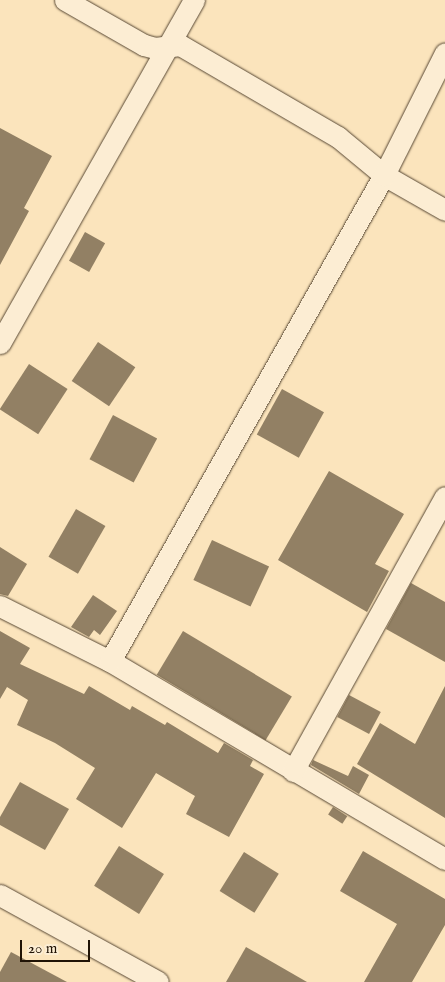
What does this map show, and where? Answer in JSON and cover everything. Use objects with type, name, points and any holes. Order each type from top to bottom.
[{"type":"street","points":[[64,0],[144,45],[155,48],[170,44],[180,45],[330,132],[384,175],[445,210]]},
{"type":"street","points":[[0,343],[194,0]]},
{"type":"street","points":[[110,661],[384,175],[445,53]]},
{"type":"street","points":[[293,771],[445,497]]},
{"type":"street","points":[[0,606],[110,661],[293,771],[445,859]]},
{"type":"street","points":[[0,895],[158,982]]},
{"type":"building","points":[[0,128],[52,156],[24,208],[29,211],[0,265]]},
{"type":"building","points":[[85,232],[105,243],[89,272],[69,261]]},
{"type":"building","points":[[98,342],[135,367],[109,406],[72,381]]},
{"type":"building","points":[[29,364],[68,389],[38,434],[0,410]]},
{"type":"building","points":[[282,389],[324,412],[299,458],[257,434]]},
{"type":"building","points":[[113,415],[157,438],[134,483],[90,459]]},
{"type":"building","points":[[329,471],[404,514],[375,564],[389,571],[367,612],[278,560]]},
{"type":"building","points":[[76,509],[105,526],[78,574],[49,557]]},
{"type":"building","points":[[212,540],[269,567],[251,607],[193,580]]},
{"type":"building","points":[[0,547],[27,564],[8,596],[0,594]]},
{"type":"building","points":[[411,583],[445,602],[445,662],[386,629]]},
{"type":"building","points":[[93,595],[117,611],[100,635],[94,630],[89,637],[71,627]]},
{"type":"building","points":[[0,631],[30,648],[20,664],[84,694],[89,686],[130,710],[132,706],[165,725],[167,722],[218,753],[224,743],[253,760],[250,766],[264,774],[229,837],[186,814],[195,796],[156,773],[122,828],[76,799],[95,768],[55,743],[17,725],[28,700],[7,687],[0,699]]},
{"type":"building","points":[[183,631],[292,696],[266,740],[157,675]]},
{"type":"building","points":[[445,686],[445,818],[357,764],[380,723],[415,744]]},
{"type":"building","points":[[349,695],[381,712],[369,734],[337,717]]},
{"type":"building","points":[[313,760],[348,776],[353,766],[369,775],[359,794],[311,765]]},
{"type":"building","points":[[20,782],[69,809],[45,850],[0,825],[0,817]]},
{"type":"building","points":[[333,807],[347,816],[342,824],[328,815]]},
{"type":"building","points":[[119,846],[164,874],[139,914],[94,886]]},
{"type":"building","points":[[363,851],[445,899],[445,925],[412,982],[364,982],[397,924],[340,891]]},
{"type":"building","points":[[244,852],[279,874],[254,913],[220,891]]},
{"type":"building","points":[[246,947],[307,982],[226,982]]},
{"type":"building","points":[[11,952],[67,982],[0,982],[0,972]]}]
